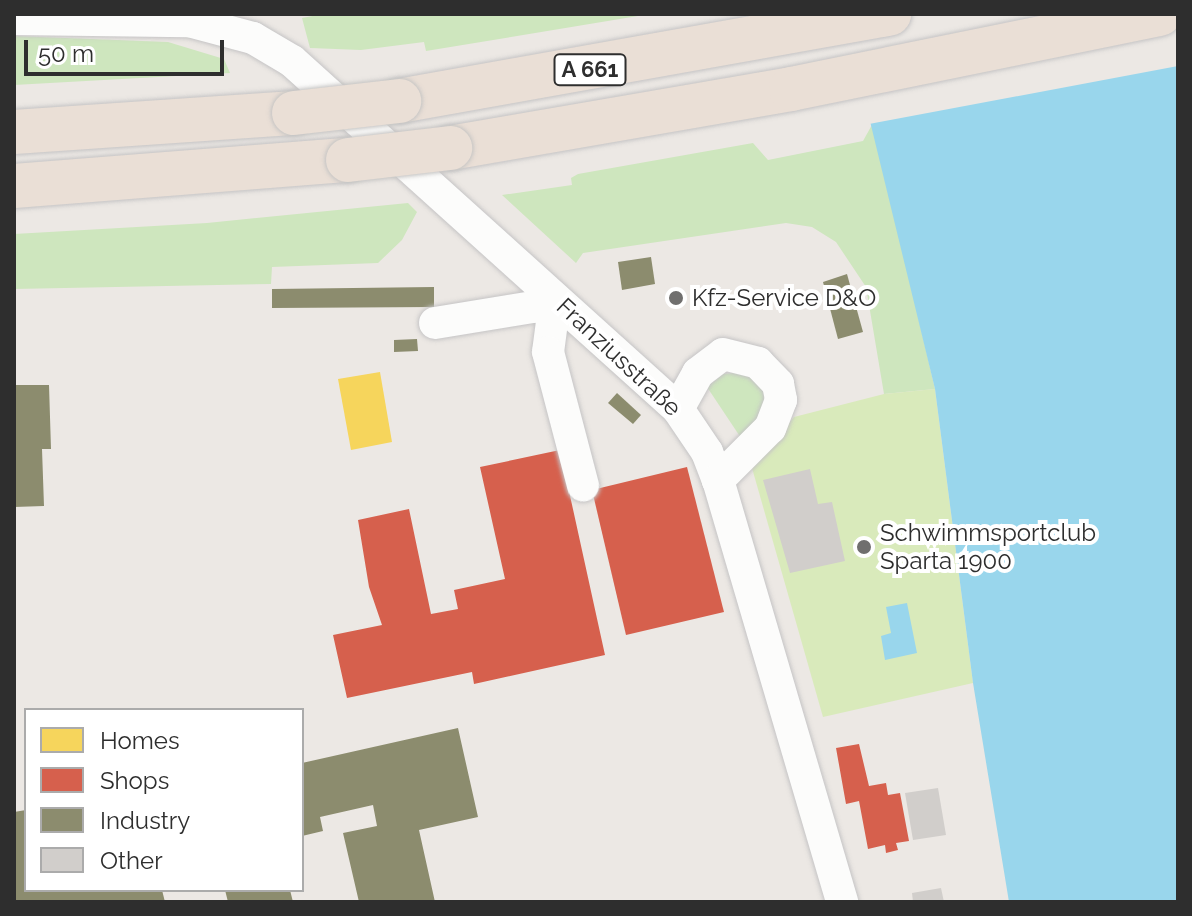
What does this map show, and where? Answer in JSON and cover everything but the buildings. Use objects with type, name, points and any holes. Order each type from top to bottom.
[{"type":"highway","name":"A 661","points":[[14,132],[294,113],[399,101],[889,14]]},
{"type":"highway","name":"A 661","points":[[14,186],[348,160],[450,148],[791,89],[1159,14]]},
{"type":"street","name":"Franziusstraße","points":[[14,19],[188,17],[253,38],[292,61],[678,409],[701,442],[718,480],[842,902]]},
{"type":"street","points":[[435,323],[533,307],[555,299],[548,352],[583,485]]},
{"type":"street","points":[[678,409],[698,373],[723,354],[758,363],[778,384],[781,400],[770,428],[718,480]]},
{"type":"green space","points":[[323,14],[650,14],[426,51],[424,42],[361,50],[310,48],[302,18]]},
{"type":"green space","points":[[14,36],[168,42],[224,59],[230,73],[14,85]]},
{"type":"green space","points":[[873,123],[935,389],[884,394],[866,287],[836,242],[812,227],[786,223],[583,253],[576,263],[502,195],[572,185],[571,178],[578,174],[753,143],[768,160],[863,141]]},
{"type":"green space","points":[[408,203],[417,212],[402,240],[378,263],[272,267],[271,284],[14,289],[14,234],[207,223]]},
{"type":"green space","points":[[745,372],[763,386],[765,410],[741,438],[707,387],[723,374]]},
{"type":"green space","name":"Schwimmsportclub Sparta 1900","points":[[935,389],[973,683],[823,717],[752,468],[794,417],[884,394]]},
{"type":"water","points":[[844,14],[1178,14],[1178,902],[1009,902],[973,683],[935,389]]},
{"type":"water","points":[[907,603],[917,653],[885,660],[881,636],[891,633],[886,607]]},
{"type":"pier","points":[[840,14],[1178,14],[1178,66],[869,124]]},
{"type":"place","name":"Kfz-Service D&O","points":[[676,298]]},
{"type":"place","name":"Schwimmsportclub Sparta 1900","points":[[864,547]]}]
